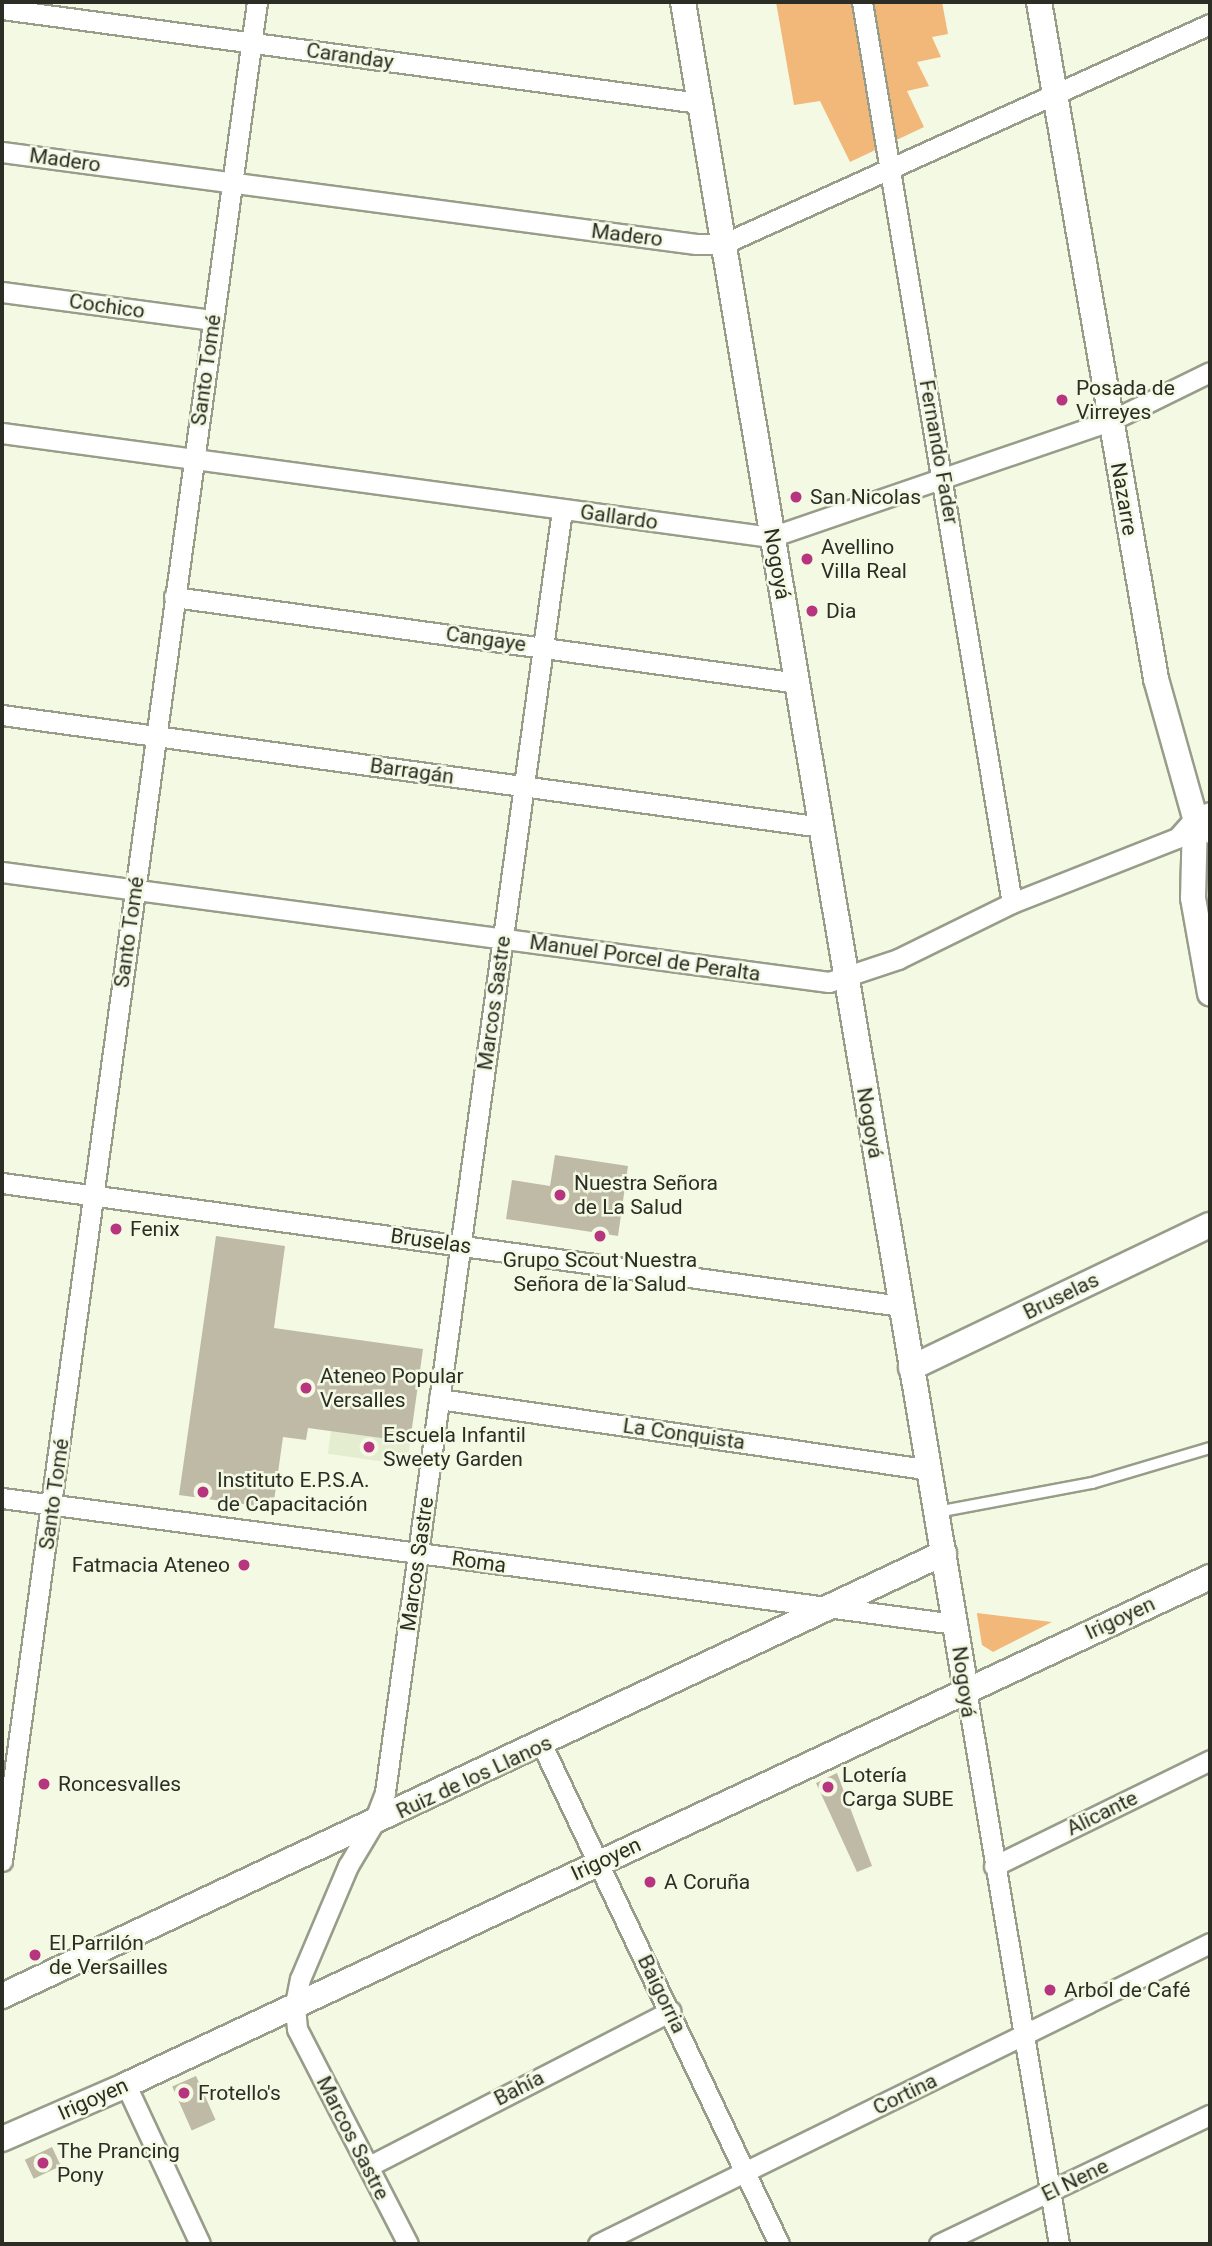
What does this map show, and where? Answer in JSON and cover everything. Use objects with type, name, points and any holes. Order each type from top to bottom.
[{"type":"street","name":"Santo Tomé","points":[[2,1861],[5,1813],[53,1505],[154,737],[257,2]]},
{"type":"street","name":"Nogoyá","points":[[683,2],[1059,2244]]},
{"type":"street","name":"Fernando Fader","points":[[862,2],[944,478],[1012,903]]},
{"type":"street","name":"Nazarre","points":[[1040,2],[1053,93],[1156,679],[1205,821],[1193,898],[1210,993]]},
{"type":"street","name":"Caranday","points":[[2,9],[699,103]]},
{"type":"street","name":"Madero","points":[[2,152],[696,244],[723,244],[892,170],[1053,93],[1210,24]]},
{"type":"street","name":"Cochico","points":[[2,292],[213,320]]},
{"type":"street","name":"Gallardo","points":[[2,433],[771,537],[1110,421],[1210,372]]},
{"type":"street","name":"Marcos Sastre","points":[[408,2244],[297,2029],[295,2004],[300,1979],[348,1866],[373,1824],[385,1793],[562,510]]},
{"type":"street","name":"Cangaye","points":[[174,597],[797,683]]},
{"type":"street","name":"Barragán","points":[[2,715],[822,827]]},
{"type":"street","name":"Manuel Porcel de Peralta","points":[[2,872],[829,982],[845,980],[1012,903],[1177,838],[1205,821]]},
{"type":"street","name":"Bruselas","points":[[2,1183],[901,1306]]},
{"type":"street","name":"Bruselas","points":[[911,1368],[1210,1225]]},
{"type":"street","name":"La Conquista","points":[[439,1399],[929,1470]]},
{"type":"street","name":"Roma","points":[[2,1498],[955,1624]]},
{"type":"street","name":"Ruiz de los Llanos","points":[[2,1996],[542,1745],[944,1553]]},
{"type":"street","name":"Irigoyen","points":[[2,2139],[126,2085],[966,1689],[1210,1577]]},
{"type":"street","name":"Baigorria","points":[[542,1745],[779,2244]]},
{"type":"street","name":"Alicante","points":[[994,1866],[1210,1760]]},
{"type":"street","name":"Cortina","points":[[598,2244],[1210,1943]]},
{"type":"street","name":"Bahía","points":[[369,2166],[670,2011]]},
{"type":"street","points":[[126,2085],[200,2244]]},
{"type":"street","name":"El Nene","points":[[939,2244],[1210,2115]]},
{"type":"lane","points":[[936,1512],[1092,1483],[1210,1448]]},
{"type":"shaded area","points":[[776,2],[942,2],[948,34],[932,37],[941,57],[917,62],[929,86],[907,91],[924,127],[850,162],[820,101],[794,105]]},
{"type":"shaded area","name":"Escuela Infantil Sweety Garden","points":[[331,1431],[410,1442],[407,1465],[328,1454]]},
{"type":"shaded area","points":[[977,1613],[1052,1622],[993,1652],[982,1645]]},
{"type":"building","name":"Nuestra Señora de La Salud","points":[[555,1155],[628,1166],[618,1236],[506,1219],[512,1180],[550,1186]]},
{"type":"building","name":"Ateneo Popular Versalles","points":[[216,1236],[285,1246],[274,1328],[423,1349],[410,1442],[308,1428],[306,1440],[283,1437],[273,1508],[179,1495]]},
{"type":"building","points":[[837,1773],[872,1866],[857,1872],[816,1783]]},
{"type":"building","points":[[196,2076],[216,2120],[192,2130],[172,2087]]},
{"type":"building","name":"The Prancing Pony","points":[[52,2147],[61,2166],[34,2179],[25,2160]]},
{"type":"place","name":"Posada de Virreyes","points":[[1062,400]]},
{"type":"place","name":"San Nicolas","points":[[796,497]]},
{"type":"place","name":"Avellino Villa Real","points":[[807,559]]},
{"type":"place","name":"Dia","points":[[812,611]]},
{"type":"place","name":"Nuestra Señora de La Salud","points":[[560,1195]]},
{"type":"place","name":"Fenix","points":[[116,1229]]},
{"type":"place","name":"Grupo Scout Nuestra Señora de la Salud","points":[[600,1236]]},
{"type":"place","name":"Ateneo Popular Versalles","points":[[306,1388]]},
{"type":"place","name":"Escuela Infantil Sweety Garden","points":[[369,1447]]},
{"type":"place","name":"Instituto E.P.S.A. de Capacitación","points":[[203,1492]]},
{"type":"place","name":"Fatmacia Ateneo","points":[[244,1565]]},
{"type":"place","name":"Roncesvalles","points":[[44,1784]]},
{"type":"place","name":"Lotería Carga SUBE","points":[[828,1787]]},
{"type":"place","name":"A Coruña","points":[[650,1882]]},
{"type":"place","name":"El Parrilón de Versailles","points":[[35,1955]]},
{"type":"place","name":"Arbol de Café","points":[[1050,1990]]},
{"type":"place","name":"Frotello's","points":[[184,2093]]},
{"type":"place","name":"The Prancing Pony","points":[[43,2163]]}]
